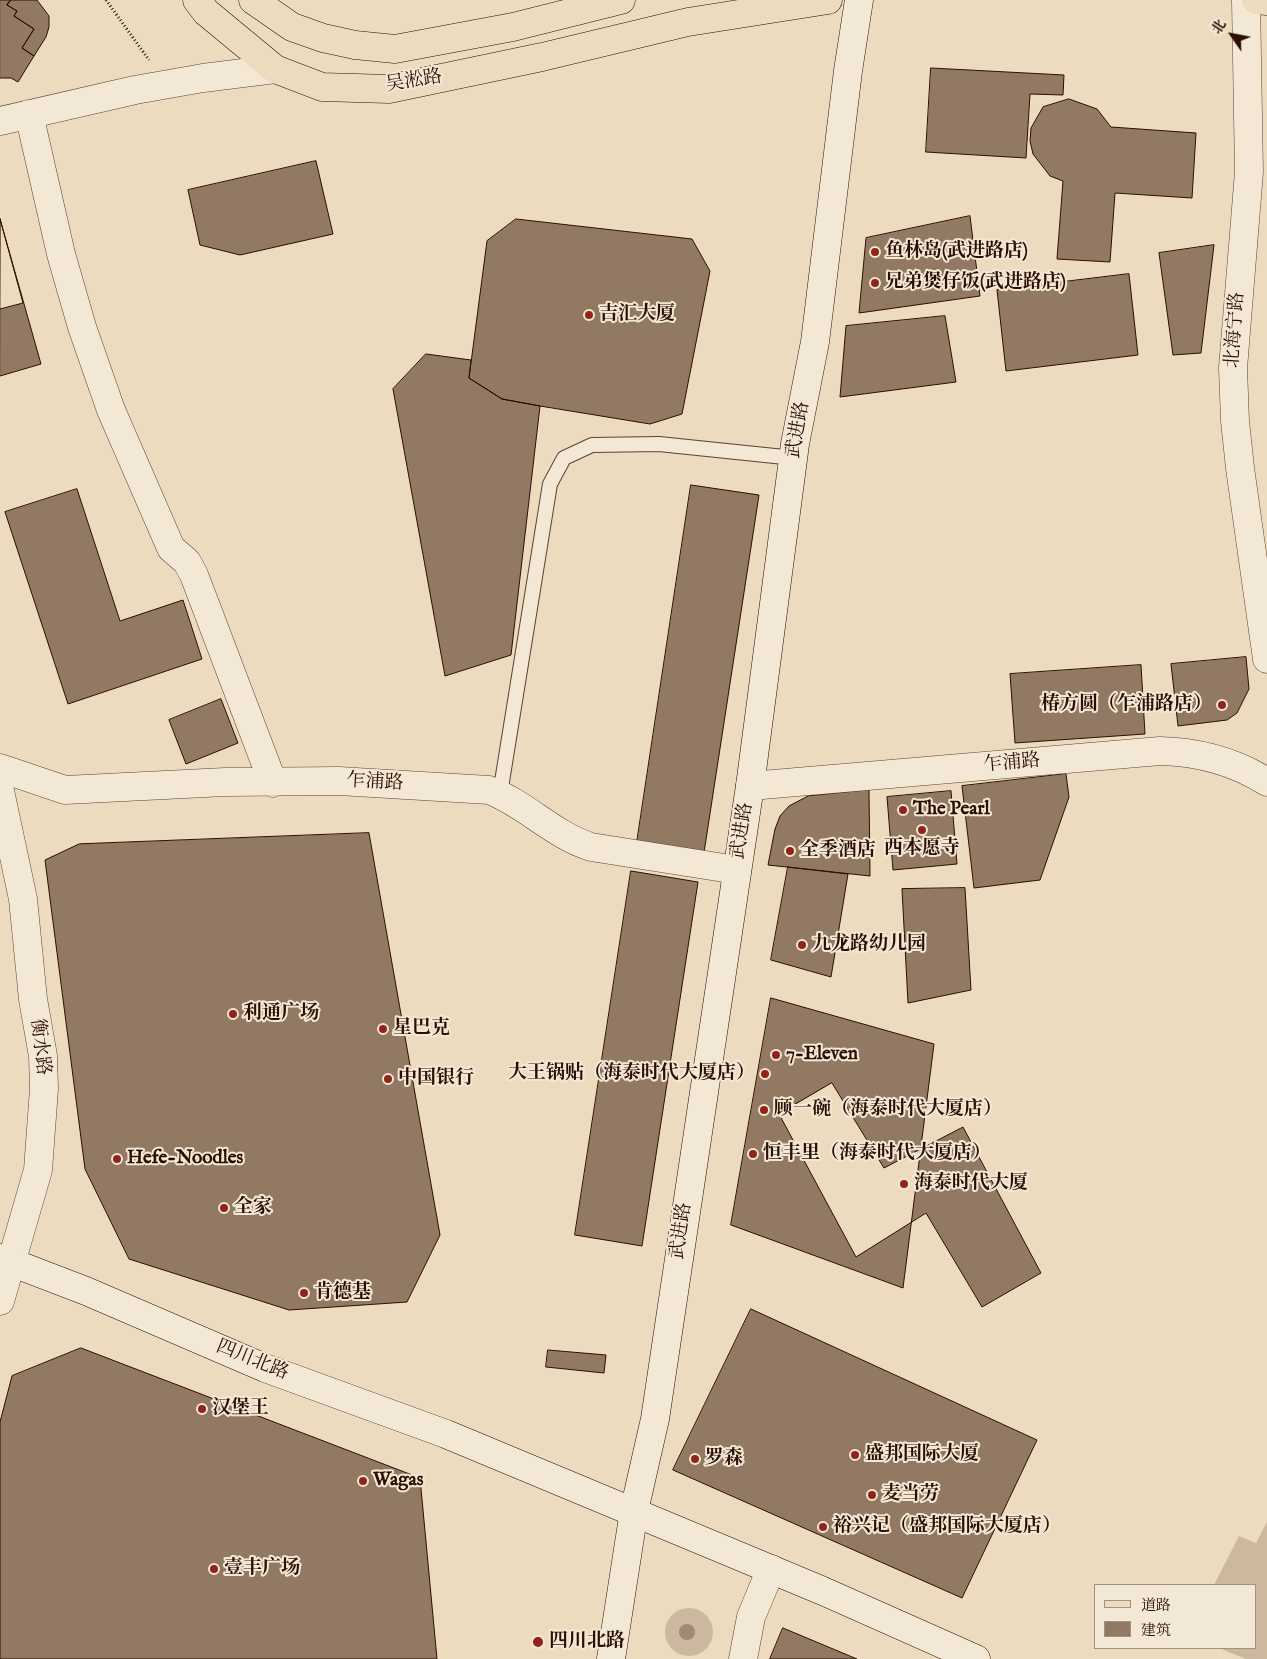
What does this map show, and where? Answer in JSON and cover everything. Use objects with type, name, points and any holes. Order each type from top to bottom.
[{"type":"main road","points":[[197,0],[206,12],[276,69]]},
{"type":"main road","name":"吴淞路","points":[[253,0],[292,27],[339,42],[395,49],[513,27],[621,0]]},
{"type":"main road","name":"吴淞路","points":[[276,69],[322,87],[389,89],[542,57],[696,21],[828,0]]},
{"type":"main road","points":[[1256,0],[1267,1]]},
{"type":"street","name":"武进路","points":[[611,1659],[634,1511],[655,1419],[750,786],[794,458],[815,342],[848,71],[859,0]]},
{"type":"street","name":"北海宁路","points":[[1246,0],[1249,172],[1235,322],[1233,377],[1240,468],[1267,659]]},
{"type":"street","name":"吴淞路","points":[[0,121],[166,84],[276,69]]},
{"type":"street","points":[[29,114],[61,254],[100,381],[172,548],[187,562],[194,575],[273,783]]},
{"type":"street","name":"乍浦路","points":[[750,786],[1160,751],[1182,752],[1219,759],[1238,766],[1267,782]]},
{"type":"street","name":"乍浦路","points":[[0,768],[65,790],[225,782],[339,781],[489,790],[500,794],[559,834],[582,844],[737,870]]},
{"type":"street","name":"衡水路","points":[[0,791],[23,899],[33,999],[44,1073],[38,1170],[6,1260],[0,1301]]},
{"type":"street","name":"四川北路","points":[[6,1260],[86,1291],[265,1368],[446,1434],[634,1511],[771,1569],[970,1658]]},
{"type":"street","points":[[743,1659],[751,1617],[771,1569]]},
{"type":"lane","points":[[500,794],[550,484],[564,458],[592,445],[659,444],[794,458]]},
{"type":"path","points":[[106,0],[166,84]]},
{"type":"shaded area","points":[[1267,1522],[1267,1659],[1246,1659],[1221,1649],[1257,1649],[1257,1584],[1215,1584],[1239,1536],[1256,1543]]},
{"type":"shaded area","points":[[689,1608],[698,1610],[706,1615],[711,1623],[713,1632],[711,1641],[706,1649],[698,1654],[689,1656],[680,1654],[672,1649],[667,1641],[665,1632],[667,1623],[672,1615],[680,1610]]},
{"type":"building","points":[[0,0],[11,0],[7,5],[17,11],[14,16],[34,29],[22,48],[34,56],[18,82],[11,78],[0,78]]},
{"type":"building","points":[[11,0],[37,0],[49,16],[49,27],[46,37],[34,56],[22,48],[34,29],[14,16],[17,11],[7,5]]},
{"type":"building","points":[[931,68],[1064,75],[1063,95],[1030,94],[1026,158],[926,152]]},
{"type":"building","points":[[1069,99],[1097,109],[1111,127],[1196,133],[1192,198],[1115,193],[1110,262],[1057,259],[1063,181],[1050,176],[1033,154],[1030,141],[1031,128],[1043,107]]},
{"type":"building","points":[[316,161],[333,234],[240,255],[200,245],[188,190]]},
{"type":"building","points":[[970,216],[980,296],[859,313],[866,238]]},
{"type":"building","points":[[0,219],[23,303],[0,309]]},
{"type":"building","points":[[0,219],[41,364],[0,376]]},
{"type":"building","name":"吉汇大厦","points":[[516,219],[692,239],[710,271],[682,414],[650,424],[540,406],[502,399],[469,378],[487,241]]},
{"type":"building","points":[[1214,245],[1201,353],[1173,355],[1159,253]]},
{"type":"building","points":[[1129,274],[1138,355],[1006,371],[997,290]]},
{"type":"building","points":[[945,316],[956,382],[840,397],[846,326]]},
{"type":"building","points":[[426,354],[471,360],[469,378],[502,399],[540,406],[511,655],[445,676],[393,389]]},
{"type":"building","points":[[691,485],[759,495],[703,859],[636,849]]},
{"type":"building","points":[[77,489],[120,621],[183,600],[202,659],[68,704],[5,512]]},
{"type":"building","points":[[1246,657],[1249,689],[1237,713],[1227,720],[1178,726],[1171,664]]},
{"type":"building","points":[[1141,665],[1145,734],[1015,743],[1010,674]]},
{"type":"building","points":[[221,699],[238,743],[186,764],[169,720]]},
{"type":"building","points":[[1066,774],[1069,797],[1040,880],[974,888],[962,786]]},
{"type":"building","points":[[869,790],[870,876],[768,865],[775,829],[780,816],[789,806],[808,796]]},
{"type":"building","name":"西本愿寺","points":[[951,791],[957,864],[893,870],[887,797]]},
{"type":"building","name":"利通广场","points":[[369,833],[440,1235],[407,1302],[289,1310],[129,1259],[85,1169],[45,860],[79,844]]},
{"type":"building","points":[[788,867],[848,874],[831,977],[771,960]]},
{"type":"building","points":[[631,871],[698,882],[642,1246],[575,1235]]},
{"type":"building","points":[[965,888],[971,990],[908,1003],[902,889]]},
{"type":"building","points":[[771,998],[934,1044],[903,1288],[731,1225]]},
{"type":"building","name":"海泰时代大厦","points":[[832,1083],[884,1168],[963,1127],[1041,1273],[982,1307],[926,1213],[856,1257],[779,1114]]},
{"type":"building","name":"盛邦国际大厦","points":[[751,1309],[1037,1440],[962,1598],[673,1470]]},
{"type":"building","name":"壹丰广场","points":[[81,1348],[420,1478],[437,1659],[0,1659],[0,1422],[12,1376]]},
{"type":"building","points":[[548,1350],[606,1355],[604,1373],[546,1367]]},
{"type":"building","points":[[783,1628],[857,1659],[770,1659]]},
{"type":"place","name":"鱼林岛(武进路店)","points":[[875,252]]},
{"type":"place","name":"兄弟煲仔饭(武进路店)","points":[[875,283]]},
{"type":"place","name":"吉汇大厦","points":[[589,315]]},
{"type":"place","name":"椿方圆（乍浦路店）","points":[[1222,705]]},
{"type":"place","name":"The Pearl","points":[[903,810]]},
{"type":"place","name":"西本愿寺","points":[[922,830]]},
{"type":"place","name":"全季酒店","points":[[790,851]]},
{"type":"place","name":"九龙路幼儿园","points":[[802,945]]},
{"type":"place","name":"利通广场","points":[[233,1014]]},
{"type":"place","name":"星巴克","points":[[383,1029]]},
{"type":"place","name":"7-Eleven","points":[[776,1055]]},
{"type":"place","name":"大王锅贴（海泰时代大厦店）","points":[[765,1074]]},
{"type":"place","name":"中国银行","points":[[388,1079]]},
{"type":"place","name":"顾一碗（海泰时代大厦店）","points":[[764,1110]]},
{"type":"place","name":"恒丰里（海泰时代大厦店）","points":[[753,1154]]},
{"type":"place","name":"Hefe-Noodles","points":[[117,1159]]},
{"type":"place","name":"海泰时代大厦","points":[[904,1184]]},
{"type":"place","name":"全家","points":[[224,1208]]},
{"type":"place","name":"肯德基","points":[[304,1293]]},
{"type":"place","name":"汉堡王","points":[[202,1409]]},
{"type":"place","name":"盛邦国际大厦","points":[[855,1455]]},
{"type":"place","name":"罗森","points":[[695,1459]]},
{"type":"place","name":"Wagas","points":[[363,1481]]},
{"type":"place","name":"麦当劳","points":[[872,1495]]},
{"type":"place","name":"裕兴记（盛邦国际大厦店）","points":[[823,1527]]},
{"type":"place","name":"壹丰广场","points":[[214,1569]]},
{"type":"place","name":"四川北路","points":[[538,1642]]}]
